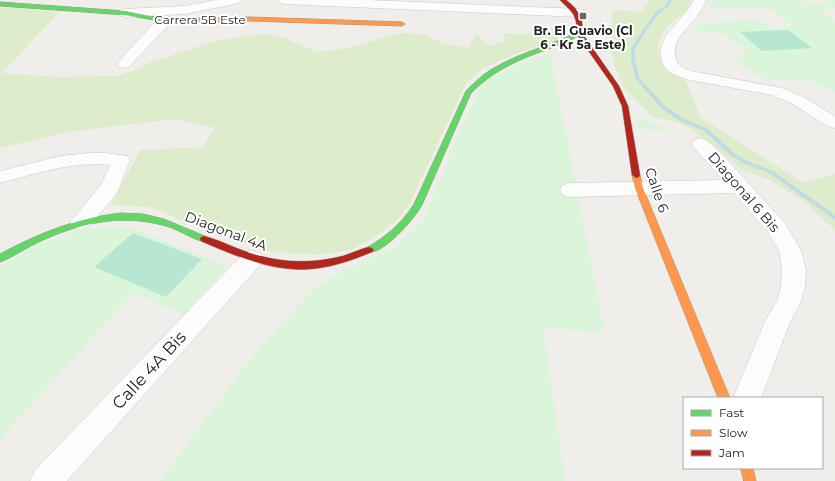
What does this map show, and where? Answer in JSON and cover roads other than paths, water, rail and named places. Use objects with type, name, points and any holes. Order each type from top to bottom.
[{"type":"street","points":[[125,13],[185,10],[208,7],[235,0]]},
{"type":"street","points":[[284,0],[576,8]]},
{"type":"street","points":[[563,0],[576,8],[581,22],[579,33]]},
{"type":"street","points":[[700,0],[696,9],[669,40],[667,52],[672,67],[678,71],[690,75],[770,90],[797,100],[835,123]]},
{"type":"street","name":"Carrera 5B Este","points":[[0,4],[125,13],[144,19],[164,21],[250,19],[402,24]]},
{"type":"street","points":[[124,64],[164,21]]},
{"type":"street","name":"Calle 6","points":[[579,33],[616,86],[625,106],[633,165],[639,188],[724,397]]},
{"type":"street","name":"Diagonal 4A","points":[[0,258],[57,230],[102,217],[118,216],[150,219],[193,234],[252,259],[295,267],[317,266],[343,260],[367,251],[386,240],[402,228],[412,216],[468,92],[474,82],[493,69],[562,43],[579,33]]},
{"type":"street","name":"Diagonal 6 Bis","points":[[700,144],[768,216],[784,238],[790,250],[794,269],[788,304],[779,319],[747,397]]},
{"type":"street","points":[[0,177],[64,161],[94,158],[121,160],[110,188],[81,222]]},
{"type":"street","points":[[570,190],[740,186]]},
{"type":"street","name":"Calle 4A Bis","points":[[46,481],[252,259]]},
{"type":"street","points":[[746,469],[750,481]]},
{"type":"waterway","points":[[670,0],[668,5],[657,13],[650,22],[633,48],[633,60],[637,78],[663,107],[682,120],[706,130],[732,154],[745,162],[771,172],[835,218]]},
{"type":"place","name":"Br. El Guavio (Cl 6 - Kr 5a Este)","points":[[583,16]]}]
